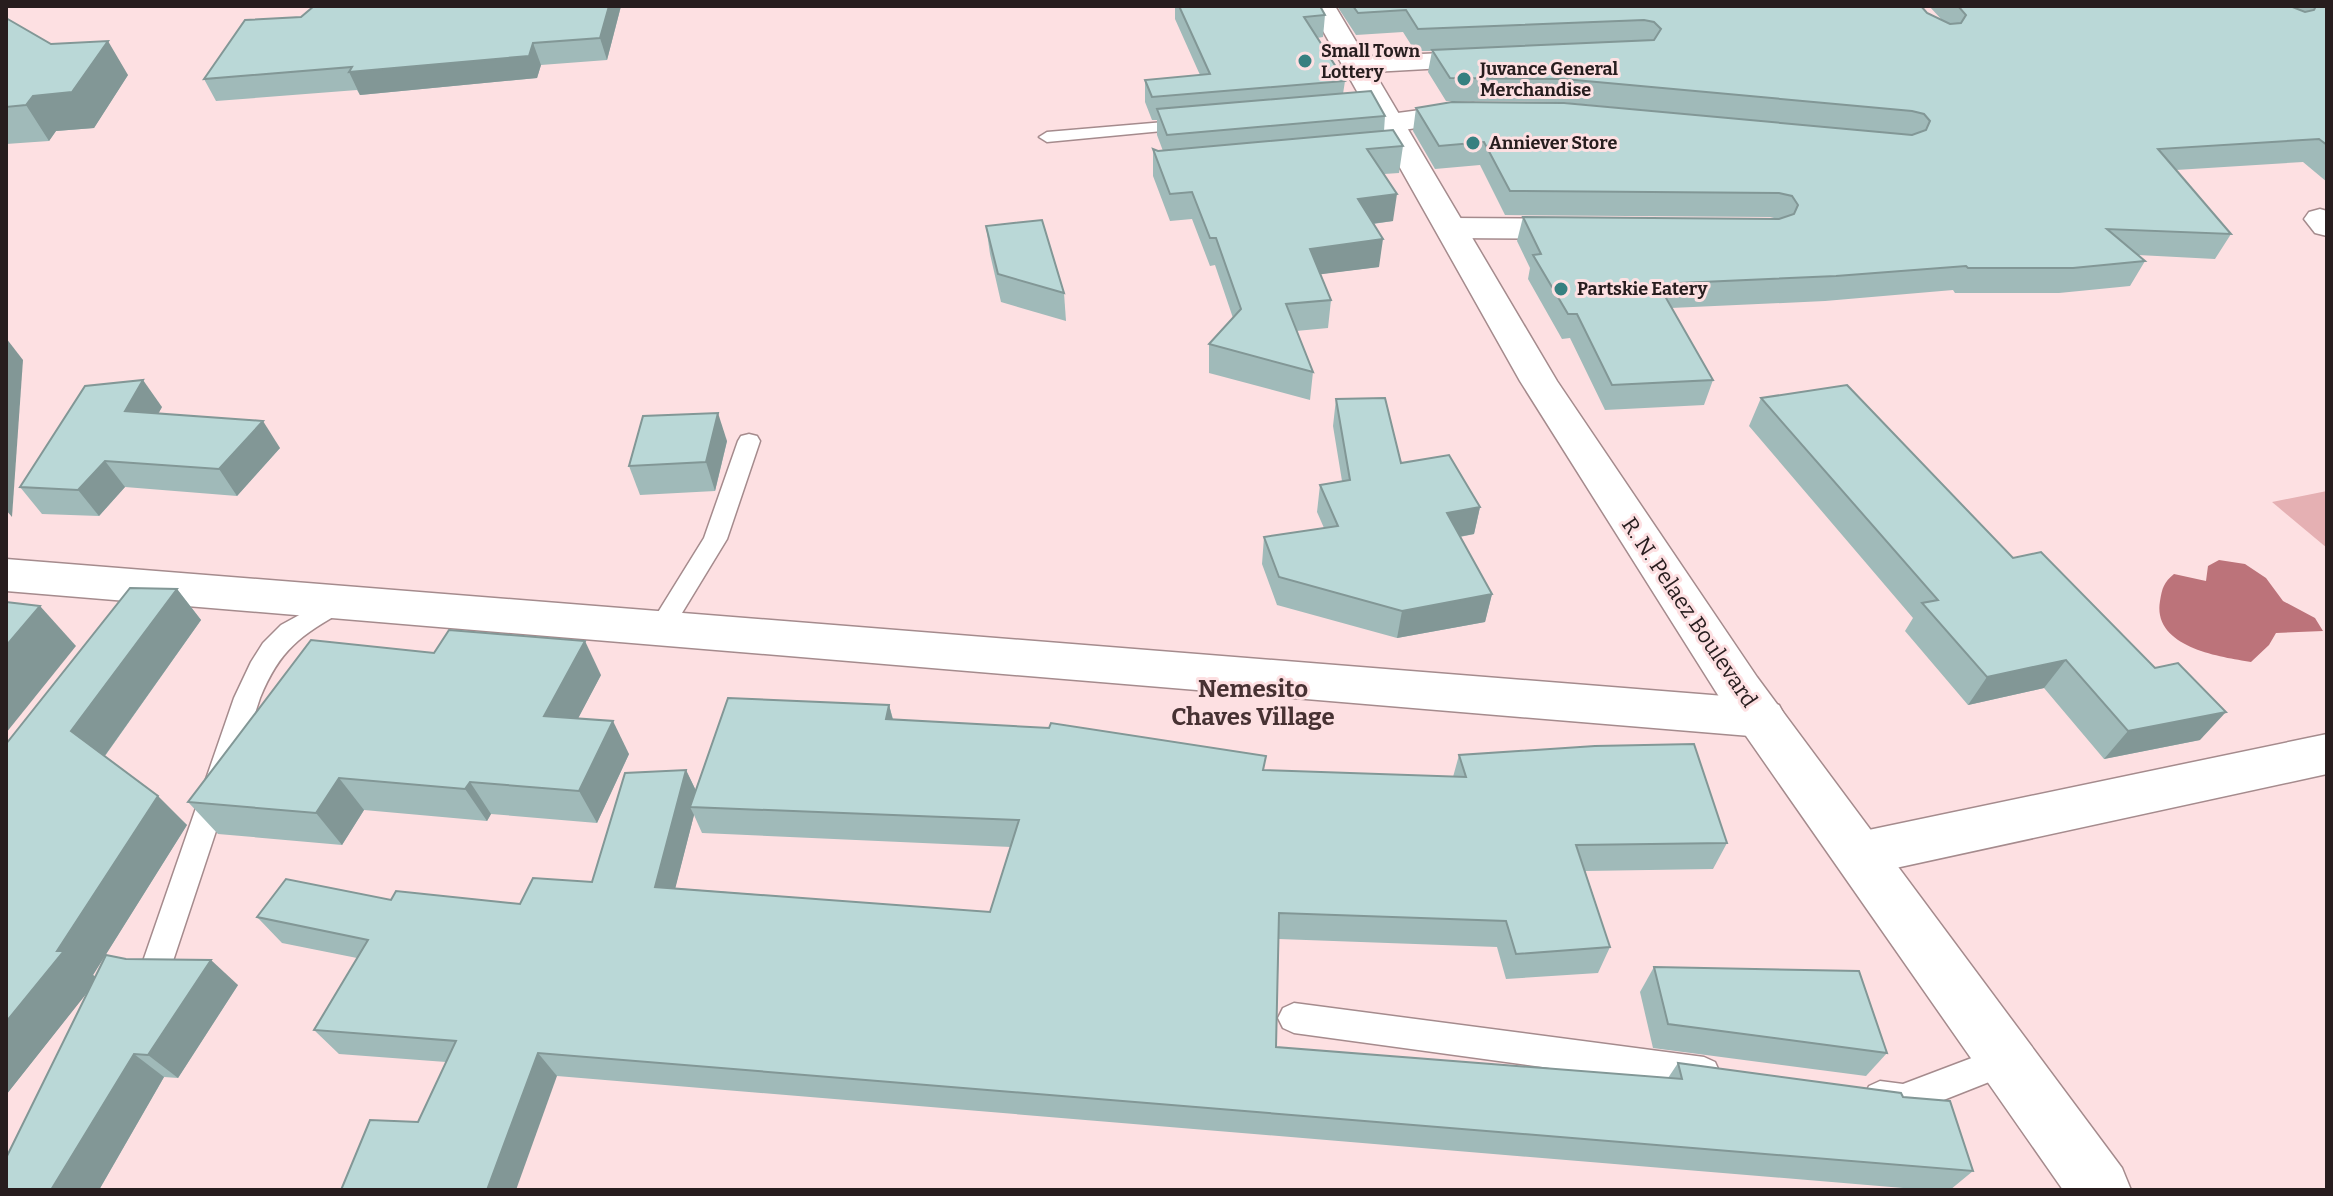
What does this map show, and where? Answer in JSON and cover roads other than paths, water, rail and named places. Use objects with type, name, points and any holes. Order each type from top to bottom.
[{"type":"street","name":"R. N. Pelaez Boulevard","points":[[1322,6],[1386,128],[1451,228],[1539,381],[1740,690],[2100,1190]]},
{"type":"street","points":[[1355,65],[1512,58]]},
{"type":"street","points":[[1386,128],[1448,113],[1501,112]]},
{"type":"street","points":[[1451,228],[1611,229]]},
{"type":"street","points":[[6,575],[1762,718]]},
{"type":"street","points":[[122,625],[151,588]]},
{"type":"street","points":[[1859,854],[2327,754]]},
{"type":"lane","points":[[1047,137],[1206,124]]},
{"type":"lane","points":[[659,630],[715,539],[749,441]]},
{"type":"lane","points":[[156,967],[261,664],[271,647],[287,633],[336,604]]},
{"type":"lane","points":[[1294,1018],[1732,1077]]},
{"type":"lane","points":[[1856,1094],[1903,1100],[2006,1060]]},
{"type":"place","name":"Small Town Lottery","points":[[1305,61]]},
{"type":"place","name":"Juvance General Merchandise","points":[[1464,79]]},
{"type":"place","name":"Anniever Store","points":[[1473,143]]},
{"type":"place","name":"Partskie Eatery","points":[[1561,289]]},
{"type":"district","name":"Nemesito Chaves Village","points":[[1253,703]]}]
